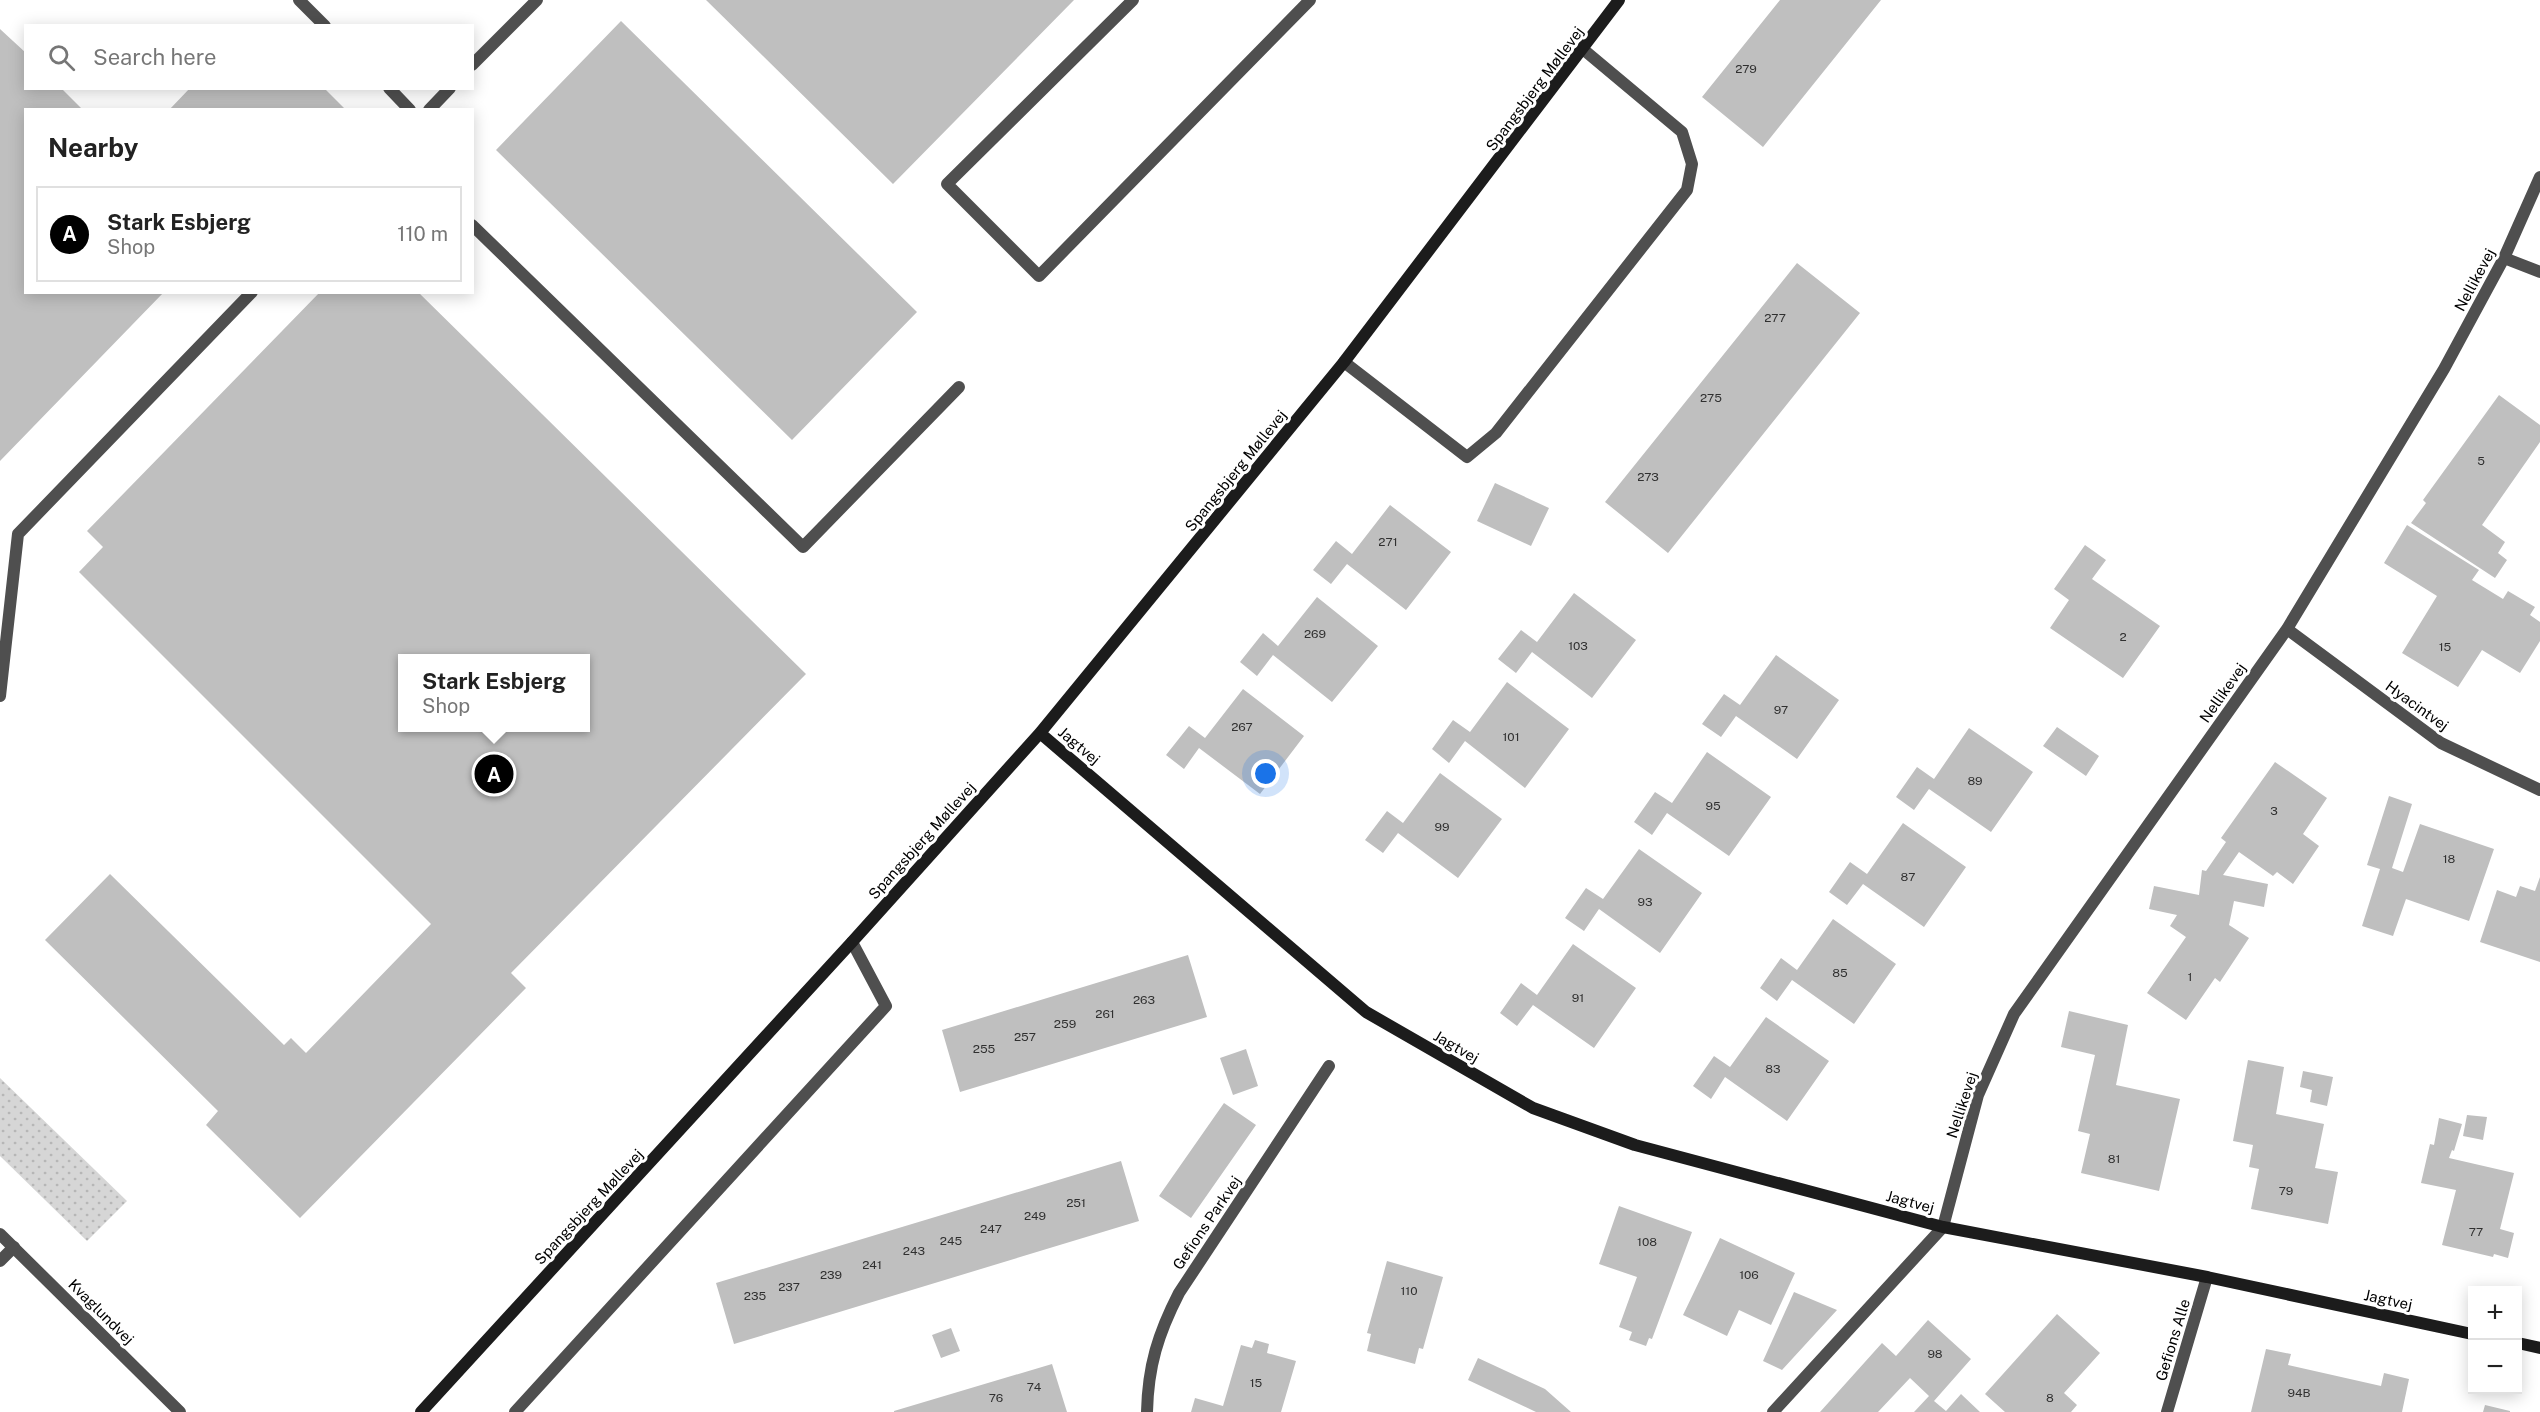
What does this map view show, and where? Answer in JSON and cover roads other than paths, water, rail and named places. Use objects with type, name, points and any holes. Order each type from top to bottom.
[{"type":"street","points":[[299,0],[323,24]]},
{"type":"street","points":[[474,63],[537,0]]},
{"type":"street","points":[[1133,0],[947,184],[1039,276],[1310,0]]},
{"type":"street","name":"Spangsbjerg Møllevej","points":[[421,1412],[852,942],[1040,732],[1344,362],[1584,51],[1620,0]]},
{"type":"street","points":[[1344,362],[1467,457],[1496,433],[1687,190],[1692,164],[1682,132],[1584,51]]},
{"type":"street","points":[[391,90],[408,108]]},
{"type":"street","points":[[431,108],[448,90]]},
{"type":"street","name":"Nellikevej","points":[[1943,1227],[1978,1095],[2014,1014],[2287,629],[2444,369],[2504,258],[2540,177]]},
{"type":"street","points":[[474,227],[803,547],[959,387]]},
{"type":"street","points":[[2504,258],[2540,272]]},
{"type":"street","points":[[0,696],[18,534],[250,294]]},
{"type":"street","name":"Hyacintvej","points":[[2287,629],[2441,743],[2540,790]]},
{"type":"street","name":"Jagtvej","points":[[1040,732],[1366,1012],[1533,1108],[1635,1145],[1943,1227],[2207,1277],[2468,1333]]},
{"type":"street","points":[[515,1412],[886,1006],[852,942]]},
{"type":"street","name":"Gefions Parkvej","points":[[1147,1412],[1148,1386],[1160,1331],[1179,1293],[1329,1066]]},
{"type":"street","name":"Jagtvej","points":[[1773,1412],[1943,1227]]},
{"type":"street","name":"Kvaglundvej","points":[[0,1234],[180,1412]]},
{"type":"street","points":[[0,1261],[14,1247]]},
{"type":"street","name":"Gefions Alle","points":[[2167,1412],[2207,1277]]},
{"type":"street","points":[[2522,1344],[2540,1348]]},
{"type":"place","name":"Stark Esbjerg","points":[[494,774]]}]
